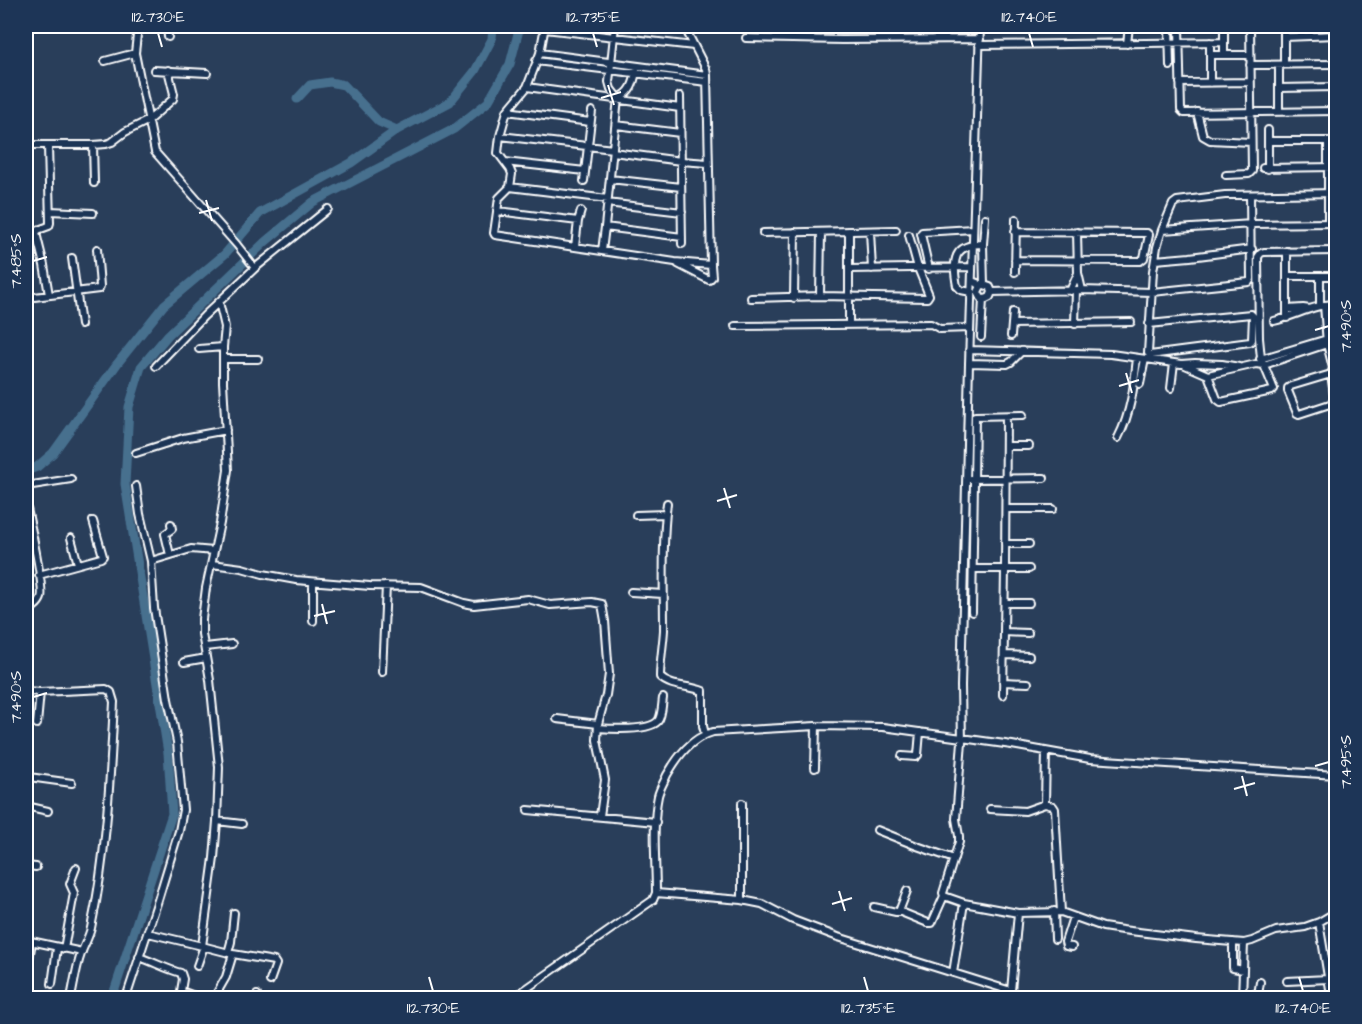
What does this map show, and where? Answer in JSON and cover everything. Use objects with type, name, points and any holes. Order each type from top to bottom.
[{"type":"street","points":[[138,26],[135,53],[155,154],[254,267]]},
{"type":"street","points":[[154,26],[167,27],[168,37]]},
{"type":"street","points":[[602,251],[618,99],[610,86],[615,26]]},
{"type":"street","points":[[675,262],[708,280],[712,278],[707,75],[684,26]]},
{"type":"street","points":[[874,907],[901,912],[932,923],[944,896],[943,892],[959,842],[956,823],[962,742],[961,686],[970,479],[969,350],[980,26]]},
{"type":"street","points":[[1127,44],[1129,26]]},
{"type":"street","points":[[1169,26],[1180,83],[1182,112],[1336,111]]},
{"type":"street","points":[[1170,66],[1179,26]]},
{"type":"street","points":[[1224,26],[1224,55]]},
{"type":"street","points":[[1226,175],[1252,172],[1250,26]]},
{"type":"street","points":[[1280,111],[1279,88],[1284,26]]},
{"type":"street","points":[[694,46],[545,27],[540,53],[527,87],[507,111],[500,136],[498,153],[512,171],[510,187],[499,198],[494,233],[496,236],[675,262],[711,265]]},
{"type":"street","points":[[1284,37],[1336,36]]},
{"type":"street","points":[[746,38],[1127,44],[1224,42]]},
{"type":"street","points":[[1210,42],[1210,83]]},
{"type":"street","points":[[105,61],[135,53]]},
{"type":"street","points":[[540,53],[610,66]]},
{"type":"street","points":[[1210,55],[1250,55]]},
{"type":"street","points":[[536,61],[707,75]]},
{"type":"street","points":[[1250,65],[1336,64]]},
{"type":"street","points":[[636,69],[707,82]]},
{"type":"street","points":[[618,99],[633,87],[636,69]]},
{"type":"street","points":[[154,70],[207,72]]},
{"type":"street","points":[[26,145],[93,146],[112,142],[125,132],[149,120],[173,98],[168,70]]},
{"type":"street","points":[[1180,83],[1250,82]]},
{"type":"street","points":[[527,87],[680,108]]},
{"type":"street","points":[[1279,88],[1336,87]]},
{"type":"street","points":[[605,227],[682,240],[680,96]]},
{"type":"street","points":[[507,111],[590,122]]},
{"type":"street","points":[[584,181],[592,111]]},
{"type":"street","points":[[1197,112],[1203,136],[1206,138],[1251,142]]},
{"type":"street","points":[[616,125],[680,133]]},
{"type":"street","points":[[1268,130],[1265,168],[1336,167]]},
{"type":"street","points":[[500,136],[708,163]]},
{"type":"street","points":[[1268,141],[1336,141]]},
{"type":"street","points":[[1328,141],[1328,223]]},
{"type":"street","points":[[48,146],[50,225],[36,233],[49,295]]},
{"type":"street","points":[[93,146],[94,183]]},
{"type":"street","points":[[504,162],[585,171]]},
{"type":"street","points":[[610,179],[681,187]]},
{"type":"street","points":[[510,187],[682,212]]},
{"type":"street","points":[[1149,324],[1251,314],[1253,316],[1252,340],[1150,355],[1148,352],[1147,292],[1162,230],[1173,204],[1177,201],[1225,195],[1336,193]]},
{"type":"street","points":[[992,292],[1147,292],[1249,282],[1252,249],[1250,195]]},
{"type":"street","points":[[156,366],[254,267],[328,209]]},
{"type":"street","points":[[50,211],[93,213]]},
{"type":"street","points":[[575,247],[580,211]]},
{"type":"street","points":[[498,212],[578,221]]},
{"type":"street","points":[[981,337],[982,298],[978,292],[982,286],[985,218]]},
{"type":"street","points":[[1015,272],[1016,219]]},
{"type":"street","points":[[1162,230],[1252,224],[1336,223]]},
{"type":"street","points":[[751,298],[848,296],[927,298],[922,232],[973,229]]},
{"type":"street","points":[[763,233],[896,230]]},
{"type":"street","points":[[849,231],[849,324]]},
{"type":"street","points":[[870,231],[872,269]]},
{"type":"street","points":[[794,298],[795,232]]},
{"type":"street","points":[[820,296],[821,232]]},
{"type":"street","points":[[1015,232],[1148,233],[1149,235],[1143,260],[1015,260]]},
{"type":"street","points":[[1075,324],[1078,273],[1077,232]]},
{"type":"street","points":[[909,235],[924,268]]},
{"type":"street","points":[[971,292],[961,290],[957,286],[956,256],[958,252],[973,244],[983,244]]},
{"type":"street","points":[[26,298],[98,289],[100,287],[97,249]]},
{"type":"street","points":[[1155,260],[1190,258],[1252,249]]},
{"type":"street","points":[[1208,375],[1217,399],[1221,402],[1272,391],[1274,389],[1263,362],[1259,338],[1258,256],[1263,252],[1336,251]]},
{"type":"street","points":[[1287,252],[1287,318]]},
{"type":"street","points":[[72,258],[81,324]]},
{"type":"street","points":[[849,269],[972,267]]},
{"type":"street","points":[[1076,291],[1078,273]]},
{"type":"street","points":[[1287,276],[1336,276],[1329,305]]},
{"type":"street","points":[[1320,276],[1329,305],[1332,340],[1334,370],[1336,402],[1297,413],[1288,391],[1291,386],[1334,370]]},
{"type":"street","points":[[972,281],[990,287],[992,292]]},
{"type":"street","points":[[971,300],[990,297],[992,292]]},
{"type":"street","points":[[197,966],[203,946],[217,821],[218,757],[202,634],[206,588],[228,470],[223,359],[225,327],[219,302]]},
{"type":"street","points":[[1274,321],[1329,305]]},
{"type":"street","points":[[1287,309],[1311,310]]},
{"type":"street","points":[[1011,336],[1013,312]]},
{"type":"street","points":[[1012,324],[1131,322]]},
{"type":"street","points":[[735,326],[931,324],[940,329],[970,328]]},
{"type":"street","points":[[1178,363],[1208,375],[1256,364],[1332,340]]},
{"type":"street","points":[[1332,340],[1336,353]]},
{"type":"street","points":[[199,349],[223,347]]},
{"type":"street","points":[[969,350],[1112,354],[1178,363],[1239,367]]},
{"type":"street","points":[[969,363],[1007,364],[1022,351]]},
{"type":"street","points":[[1118,438],[1128,416],[1137,358]]},
{"type":"street","points":[[223,359],[258,359]]},
{"type":"street","points":[[1140,384],[1145,359]]},
{"type":"street","points":[[1171,388],[1178,363]]},
{"type":"street","points":[[971,416],[1023,416]]},
{"type":"street","points":[[1003,695],[1006,416]]},
{"type":"street","points":[[136,453],[183,438],[226,430]]},
{"type":"street","points":[[1006,446],[1029,446]]},
{"type":"street","points":[[970,479],[1044,478]]},
{"type":"street","points":[[26,486],[71,479]]},
{"type":"street","points":[[970,479],[972,612]]},
{"type":"street","points":[[126,999],[179,831],[183,810],[177,742],[154,608],[151,561],[136,486]]},
{"type":"street","points":[[513,999],[655,898],[652,822],[659,792],[674,764],[704,730],[703,691],[668,683],[660,677],[664,632],[663,594],[667,503]]},
{"type":"street","points":[[26,504],[42,598],[28,611],[26,620]]},
{"type":"street","points":[[1006,509],[1053,509]]},
{"type":"street","points":[[636,515],[666,514]]},
{"type":"street","points":[[39,575],[101,558],[103,556],[93,521]]},
{"type":"street","points":[[170,555],[165,534],[172,529],[171,524]]},
{"type":"street","points":[[72,538],[78,564]]},
{"type":"street","points":[[1005,544],[1029,544]]},
{"type":"street","points":[[151,561],[191,549],[214,551]]},
{"type":"street","points":[[212,564],[242,568],[278,578],[313,582],[422,587],[474,605],[528,599],[550,605],[592,602],[602,604],[609,674],[598,726],[597,744],[605,780],[600,816]]},
{"type":"street","points":[[973,569],[1029,569]]},
{"type":"street","points":[[313,582],[313,621]]},
{"type":"street","points":[[382,672],[386,586]]},
{"type":"street","points":[[631,592],[663,594]]},
{"type":"street","points":[[1005,603],[1029,603]]},
{"type":"street","points":[[1004,632],[1028,633]]},
{"type":"street","points":[[205,647],[232,644]]},
{"type":"street","points":[[1004,655],[1029,656]]},
{"type":"street","points":[[184,662],[206,658]]},
{"type":"street","points":[[1003,682],[1028,683]]},
{"type":"street","points":[[26,691],[106,689],[111,692],[114,702],[110,796],[102,863],[91,929],[82,952],[70,999]]},
{"type":"street","points":[[37,724],[40,692]]},
{"type":"street","points":[[557,719],[598,726],[634,728],[656,723],[660,718],[663,698]]},
{"type":"street","points":[[704,730],[816,726],[883,727],[962,737],[1090,759],[1336,775]]},
{"type":"street","points":[[815,768],[816,726]]},
{"type":"street","points":[[902,756],[916,757],[920,753],[920,732]]},
{"type":"street","points":[[1046,751],[1046,804]]},
{"type":"street","points":[[26,779],[29,777],[72,783]]},
{"type":"street","points":[[742,803],[742,900]]},
{"type":"street","points":[[990,809],[1025,811],[1046,804],[1053,806],[1056,811],[1058,912],[1055,939]]},
{"type":"street","points":[[26,806],[48,811]]},
{"type":"street","points":[[528,810],[652,822]]},
{"type":"street","points":[[217,821],[242,824]]},
{"type":"street","points":[[877,830],[954,859]]},
{"type":"street","points":[[26,866],[36,867]]},
{"type":"street","points":[[52,984],[74,893],[70,885],[76,868]]},
{"type":"street","points":[[901,912],[900,909],[908,891]]},
{"type":"street","points":[[656,893],[742,900],[765,905],[793,920],[838,937],[1011,991],[1021,999]]},
{"type":"street","points":[[944,896],[964,903],[1025,914],[1058,912],[1103,927],[1122,930],[1244,943],[1276,931],[1305,927],[1336,912]]},
{"type":"street","points":[[953,973],[964,903]]},
{"type":"street","points":[[214,999],[226,977],[231,954],[234,913]]},
{"type":"street","points":[[1011,991],[1018,913]]},
{"type":"street","points":[[1072,947],[1066,946],[1065,942],[1073,917]]},
{"type":"street","points":[[1319,922],[1330,989]]},
{"type":"street","points":[[148,933],[231,954],[274,961],[276,964],[270,981]]},
{"type":"street","points":[[26,975],[29,941],[82,952]]},
{"type":"street","points":[[1233,942],[1233,968],[1243,970]]},
{"type":"street","points":[[1244,943],[1242,996],[1258,997],[1260,982]]},
{"type":"street","points":[[140,957],[160,964],[163,968],[181,973],[183,979],[181,991],[200,999]]},
{"type":"street","points":[[1287,981],[1328,979]]},
{"type":"waterway","points":[[26,471],[37,467],[53,453],[117,364],[164,305],[225,254],[260,213],[351,163],[397,130],[450,102],[475,71],[492,39],[493,26]]},
{"type":"waterway","points":[[112,998],[172,814],[168,753],[125,484],[129,407],[141,367],[168,335],[265,242],[313,202],[454,129],[488,102],[510,64],[520,26]]},
{"type":"waterway","points":[[297,99],[310,85],[330,82],[344,85],[379,122],[397,130]]}]
